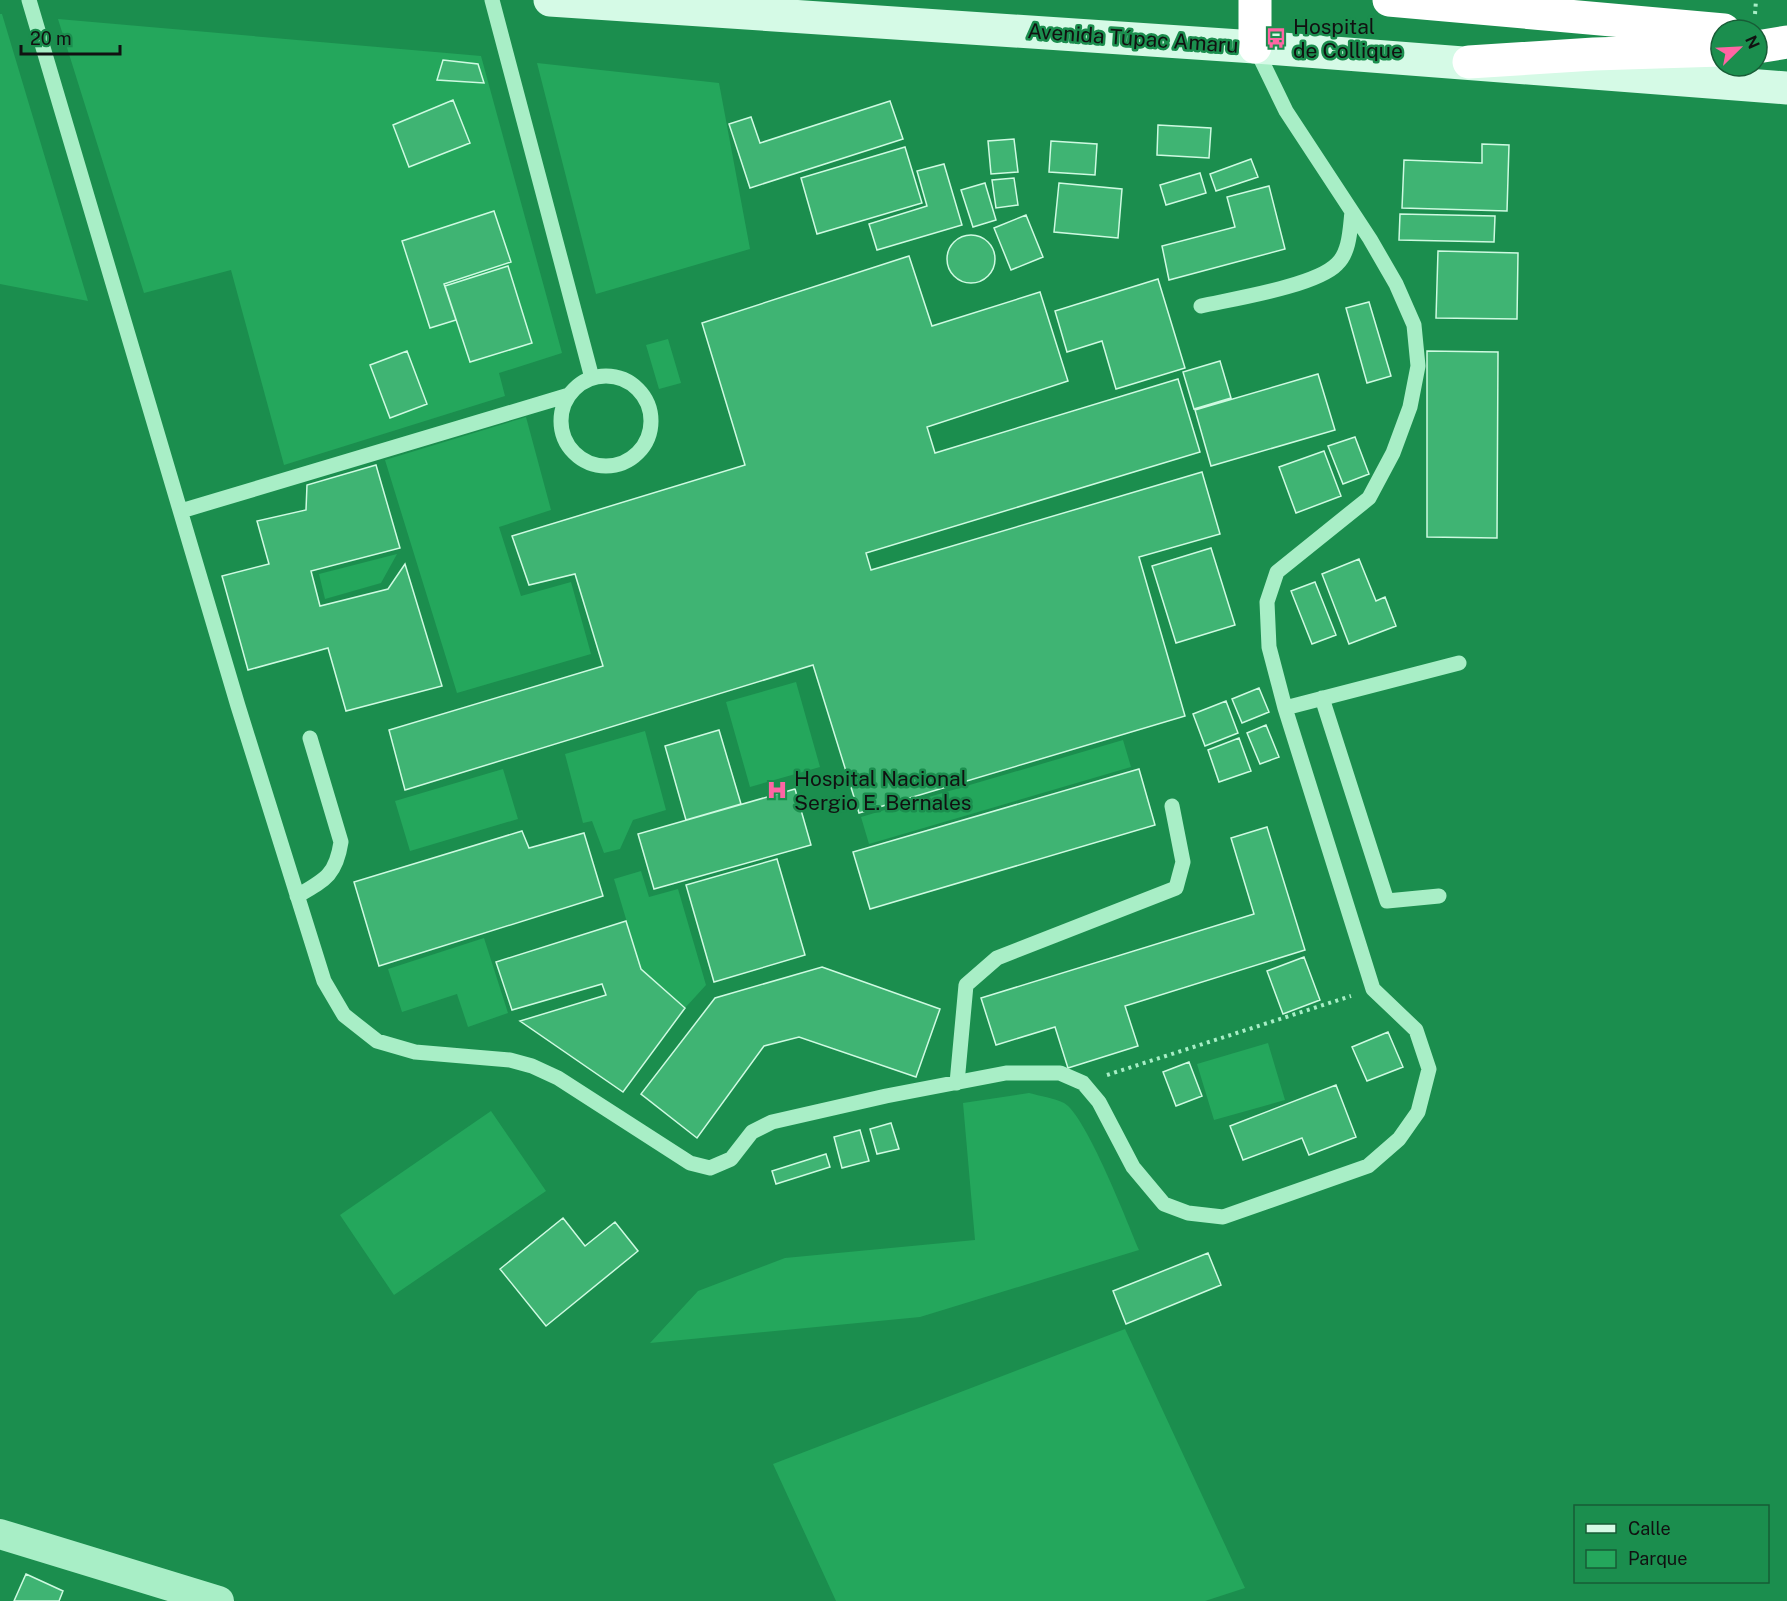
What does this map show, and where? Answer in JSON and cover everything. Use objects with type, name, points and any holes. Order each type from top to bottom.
[{"type":"highway","points":[[1255,0],[1255,47]]},
{"type":"highway","points":[[1389,0],[1709,29]]},
{"type":"highway","points":[[1769,34],[1787,36]]},
{"type":"highway","points":[[1769,45],[1787,42]]},
{"type":"highway","points":[[1469,62],[1594,54],[1709,50]]},
{"type":"street","name":"Avenida Túpac Amaru","points":[[549,0],[1469,62],[1787,88]]},
{"type":"street","points":[[0,1534],[219,1601]]},
{"type":"lane","points":[[29,0],[297,896],[324,981],[344,1015],[377,1041],[415,1052],[510,1060],[532,1066],[558,1078],[690,1163],[710,1168],[731,1159],[752,1132],[772,1122],[1006,1073],[1060,1073],[1083,1083],[1099,1102],[1132,1167],[1164,1204],[1188,1213],[1223,1217],[1368,1166],[1399,1138],[1418,1112],[1429,1069],[1416,1030],[1373,989],[1285,708],[1269,647],[1267,602],[1278,572],[1368,498],[1392,453],[1410,407],[1418,366],[1414,325],[1396,284],[1286,111],[1255,47]]},
{"type":"lane","points":[[492,0],[592,378]]},
{"type":"lane","points":[[1201,306],[1315,278],[1338,264],[1349,239],[1352,212]]},
{"type":"lane","points":[[606,376],[633,386],[644,397],[650,410],[651,425],[647,440],[639,453],[613,466],[598,466],[572,452],[564,438],[561,424],[563,409],[569,395],[579,385],[592,378],[606,376]]},
{"type":"lane","points":[[181,512],[569,395]]},
{"type":"lane","points":[[1285,708],[1459,663]]},
{"type":"lane","points":[[1322,698],[1387,900],[1439,896]]},
{"type":"lane","points":[[297,896],[326,880],[336,863],[341,842],[310,738]]},
{"type":"lane","points":[[957,1083],[966,985],[979,972],[997,958],[1176,888],[1183,862],[1172,806]]},
{"type":"path","points":[[1083,1083],[1373,989]]},
{"type":"green space","points":[[0,14],[2,14],[88,301],[0,284]]},
{"type":"green space","points":[[58,19],[481,56],[562,353],[499,373],[505,396],[284,465],[231,270],[144,293]]},
{"type":"green space","points":[[537,63],[719,83],[750,249],[596,294]]},
{"type":"green space","points":[[668,339],[681,383],[659,389],[646,345]]},
{"type":"green space","points":[[526,417],[551,510],[499,527],[521,596],[571,582],[591,654],[457,693],[385,460]]},
{"type":"green space","points":[[397,554],[381,583],[325,599],[319,574]]},
{"type":"green space","points":[[796,682],[820,767],[750,787],[726,702]]},
{"type":"green space","points":[[645,731],[666,810],[633,820],[620,849],[604,853],[592,821],[583,823],[565,754]]},
{"type":"green space","points":[[1123,740],[1131,767],[869,844],[861,817]]},
{"type":"green space","points":[[503,769],[518,819],[410,851],[395,801]]},
{"type":"green space","points":[[641,871],[649,897],[678,889],[706,985],[685,1008],[641,969],[614,879]]},
{"type":"green space","points":[[484,938],[508,1013],[468,1027],[457,994],[402,1012],[388,969]]},
{"type":"green space","points":[[1268,1043],[1285,1100],[1214,1120],[1197,1064]]},
{"type":"green space","points":[[1029,1093],[1060,1101],[1073,1112],[1106,1171],[1139,1250],[920,1317],[650,1343],[698,1291],[785,1258],[975,1240],[963,1103]]},
{"type":"green space","points":[[491,1111],[546,1191],[394,1295],[340,1215]]},
{"type":"green space","points":[[1125,1329],[1245,1588],[1205,1601],[836,1601],[773,1464]]},
{"type":"building","points":[[443,60],[478,64],[484,83],[437,80]]},
{"type":"building","points":[[453,100],[470,143],[409,167],[393,125]]},
{"type":"building","points":[[890,101],[903,139],[750,188],[729,124],[751,117],[760,143]]},
{"type":"building","points":[[1158,125],[1211,128],[1209,158],[1157,155]]},
{"type":"building","points":[[1014,139],[1018,172],[991,174],[988,141]]},
{"type":"building","points":[[1051,141],[1097,144],[1095,175],[1049,172]]},
{"type":"building","points":[[1482,144],[1509,145],[1507,211],[1402,208],[1404,160],[1482,163]]},
{"type":"building","points":[[905,147],[922,203],[817,234],[801,178]]},
{"type":"building","points":[[1251,159],[1258,177],[1216,191],[1210,174]]},
{"type":"building","points":[[944,164],[962,225],[877,250],[869,224],[927,206],[917,171]]},
{"type":"building","points":[[1200,173],[1206,193],[1166,205],[1160,185]]},
{"type":"building","points":[[1014,178],[1018,205],[996,208],[992,180]]},
{"type":"building","points":[[985,183],[996,220],[973,227],[961,190]]},
{"type":"building","points":[[1059,183],[1122,189],[1118,238],[1054,232]]},
{"type":"building","points":[[1269,186],[1285,249],[1169,280],[1162,246],[1235,227],[1227,197]]},
{"type":"building","points":[[494,211],[511,262],[444,284],[456,320],[430,328],[402,241]]},
{"type":"building","points":[[1400,214],[1495,216],[1494,242],[1399,240]]},
{"type":"building","points":[[1026,215],[1043,257],[1011,270],[994,228]]},
{"type":"building","points":[[966,235],[976,235],[991,245],[995,259],[991,273],[985,279],[976,283],[966,283],[951,273],[947,264],[947,254],[957,239]]},
{"type":"building","points":[[1438,251],[1518,253],[1517,319],[1436,318]]},
{"type":"building","points":[[909,256],[932,326],[1040,292],[1068,381],[927,427],[935,453],[1178,379],[1200,452],[866,553],[871,570],[1202,472],[1220,534],[1139,557],[1185,716],[859,813],[813,665],[405,790],[389,730],[603,666],[575,574],[529,585],[512,536],[745,465],[702,323]]},
{"type":"building","points":[[508,266],[532,343],[470,362],[445,286]]},
{"type":"building","points":[[1158,279],[1185,368],[1116,389],[1102,341],[1067,352],[1055,311]]},
{"type":"building","points":[[1369,302],[1391,376],[1367,383],[1346,308]]},
{"type":"building","points":[[407,351],[427,404],[390,418],[370,365]]},
{"type":"building","points":[[1427,351],[1498,352],[1497,538],[1427,537]]},
{"type":"building","points":[[1220,361],[1231,398],[1194,409],[1183,372]]},
{"type":"building","points":[[1318,374],[1335,430],[1211,466],[1195,410]]},
{"type":"building","points":[[1355,437],[1369,474],[1343,484],[1328,446]]},
{"type":"building","points":[[1324,451],[1341,496],[1296,513],[1279,467]]},
{"type":"building","points":[[376,465],[400,548],[311,571],[320,606],[388,589],[405,564],[442,686],[346,711],[328,648],[248,670],[222,576],[269,564],[257,521],[306,510],[307,485]]},
{"type":"building","points":[[1211,548],[1235,625],[1176,643],[1152,566]]},
{"type":"building","points":[[1359,559],[1376,601],[1385,597],[1396,626],[1349,644],[1322,574]]},
{"type":"building","points":[[1315,582],[1336,635],[1312,644],[1291,591]]},
{"type":"building","points":[[1259,688],[1269,712],[1242,723],[1232,699]]},
{"type":"building","points":[[1226,701],[1238,733],[1205,746],[1193,714]]},
{"type":"building","points":[[1266,725],[1279,757],[1260,764],[1247,733]]},
{"type":"building","points":[[719,730],[741,804],[686,820],[665,746]]},
{"type":"building","points":[[1239,738],[1251,771],[1219,782],[1208,750]]},
{"type":"building","points":[[1139,769],[1155,825],[870,909],[853,852]]},
{"type":"building","points":[[795,789],[811,845],[654,889],[638,834]]},
{"type":"building","points":[[1267,827],[1305,950],[1125,1006],[1138,1046],[1068,1068],[1055,1027],[996,1045],[981,998],[1254,914],[1231,838]]},
{"type":"building","points":[[522,831],[529,848],[584,833],[603,896],[379,966],[354,882]]},
{"type":"building","points":[[777,859],[805,955],[714,982],[686,885]]},
{"type":"building","points":[[626,921],[641,969],[685,1008],[623,1092],[520,1021],[606,995],[602,984],[512,1010],[496,962]]},
{"type":"building","points":[[1304,957],[1320,1000],[1283,1014],[1267,971]]},
{"type":"building","points":[[822,967],[940,1009],[916,1077],[799,1037],[764,1046],[697,1138],[641,1094],[715,998]]},
{"type":"building","points":[[1388,1032],[1403,1067],[1367,1081],[1352,1047]]},
{"type":"building","points":[[1189,1062],[1202,1096],[1176,1106],[1163,1072]]},
{"type":"building","points":[[1336,1085],[1356,1137],[1309,1155],[1302,1138],[1243,1160],[1230,1126]]},
{"type":"building","points":[[891,1123],[899,1149],[877,1154],[870,1129]]},
{"type":"building","points":[[860,1130],[869,1161],[842,1168],[834,1137]]},
{"type":"building","points":[[826,1154],[830,1167],[776,1184],[772,1171]]},
{"type":"building","points":[[563,1218],[585,1246],[615,1222],[638,1251],[546,1326],[500,1269]]},
{"type":"building","points":[[1208,1253],[1221,1285],[1126,1324],[1113,1291]]},
{"type":"building","points":[[26,1574],[63,1591],[59,1601],[14,1601]]},
{"type":"place","name":"Hospital de Collique","points":[[1276,38]]},
{"type":"place","name":"Hospital Nacional Sergio E. Bernales","points":[[777,790]]}]
